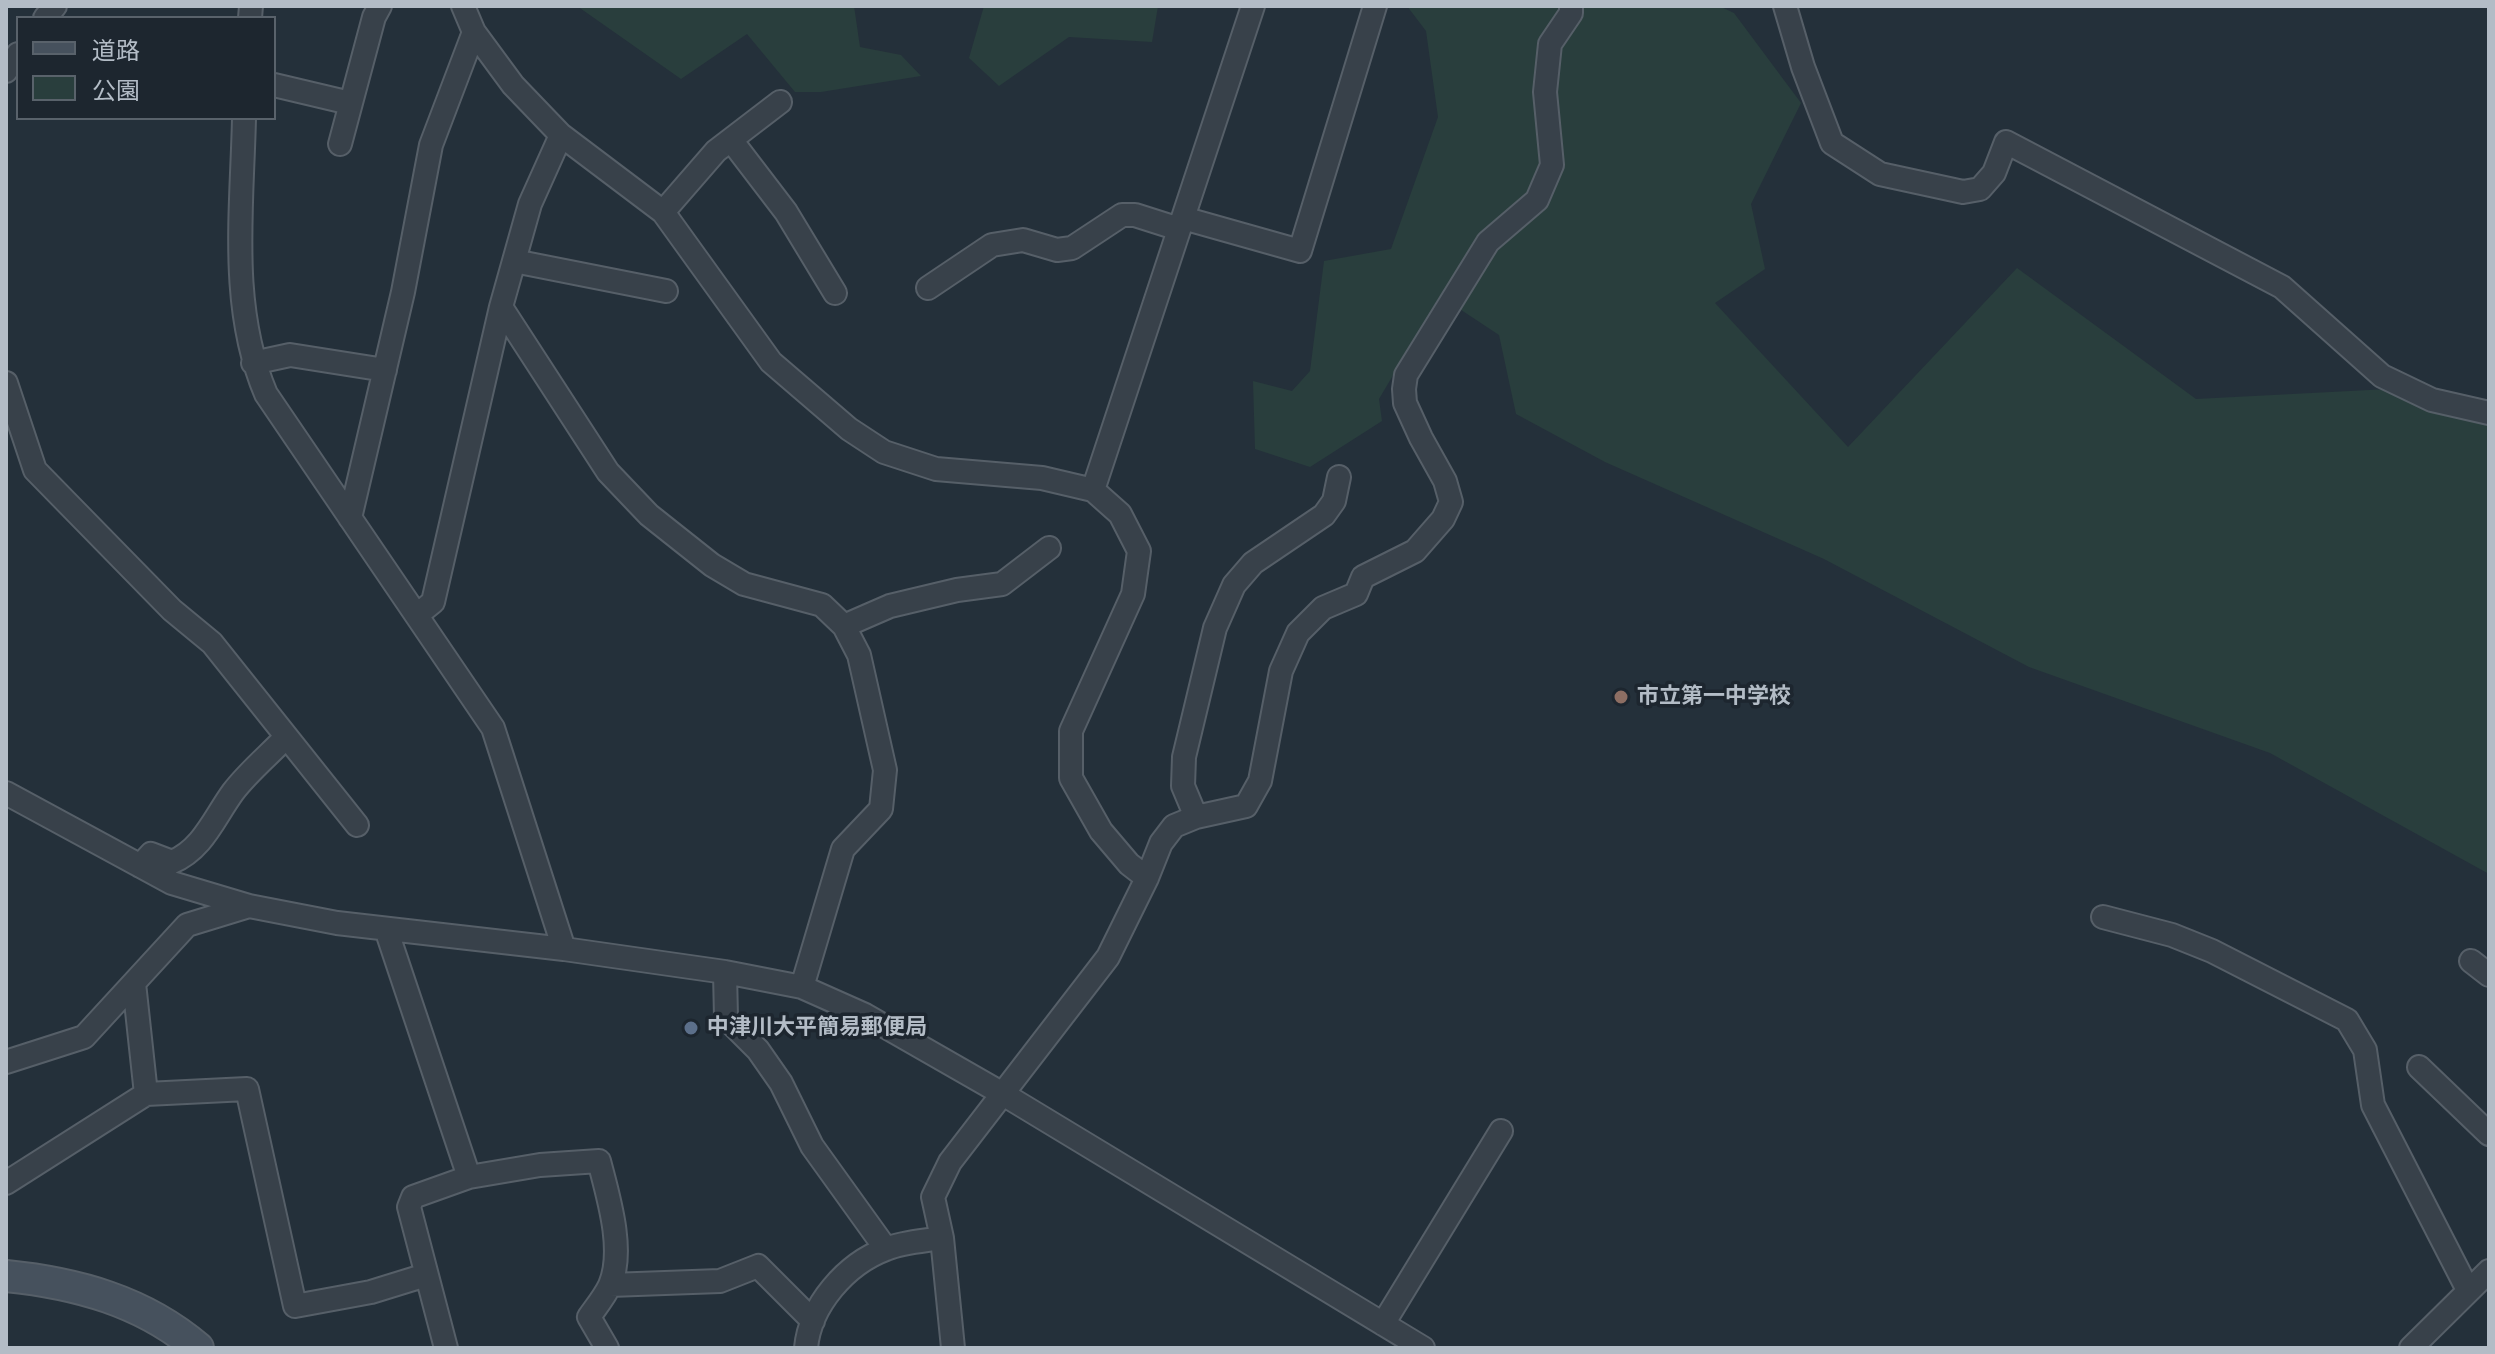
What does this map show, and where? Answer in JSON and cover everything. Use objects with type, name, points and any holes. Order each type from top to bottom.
[{"type":"street","points":[[340,144],[374,17],[380,6]]},
{"type":"street","points":[[463,6],[474,32],[513,85],[561,135],[663,212],[771,362],[849,429],[884,452],[936,469],[1042,478],[1093,490],[1120,514],[1139,551],[1133,594],[1071,731],[1071,778],[1101,831],[1129,864],[1147,878]]},
{"type":"street","points":[[1093,490],[1253,6]]},
{"type":"street","points":[[928,288],[992,245],[1023,240],[1057,250],[1072,248],[1122,215],[1181,224],[1300,251],[1375,6]]},
{"type":"street","points":[[953,1348],[942,1238],[933,1197],[950,1162],[1108,957],[1161,843],[1174,826],[1196,817],[1246,806],[1260,781],[1281,671],[1298,633],[1323,608],[1356,594],[1363,577],[1415,551],[1449,511],[1449,491],[1405,403],[1406,375],[1488,242],[1537,200],[1552,165],[1545,92],[1550,44],[1571,13],[1571,6]]},
{"type":"street","points":[[1785,6],[1803,67],[1832,143],[1880,174],[1963,192],[1980,189],[1994,173],[2006,142],[2282,287],[2382,376],[2432,400],[2489,413]]},
{"type":"street","points":[[350,518],[385,370],[431,145],[474,32]]},
{"type":"street","points":[[276,85],[350,103]]},
{"type":"street","points":[[663,212],[716,151],[780,102]]},
{"type":"street","points":[[244,120],[240,272],[245,324],[253,363],[266,394],[493,728],[564,949]]},
{"type":"street","points":[[417,615],[433,602],[501,307],[530,204],[561,135]]},
{"type":"street","points":[[731,140],[786,212],[835,293]]},
{"type":"street","points":[[514,261],[666,291]]},
{"type":"street","points":[[501,307],[608,472],[649,515],[712,565],[744,584],[822,605],[844,626],[859,655],[885,770],[881,809],[843,849],[802,987]]},
{"type":"street","points":[[253,363],[290,355],[385,370]]},
{"type":"street","points":[[6,383],[35,470],[172,610],[212,643],[357,825]]},
{"type":"street","points":[[1196,817],[1183,786],[1184,757],[1215,628],[1234,585],[1253,563],[1324,515],[1334,501],[1339,477]]},
{"type":"street","points":[[844,626],[890,606],[957,590],[1002,584],[1049,548]]},
{"type":"street","points":[[140,866],[151,854],[172,862],[186,856],[199,843],[234,790],[286,737]]},
{"type":"street","points":[[6,793],[172,883],[249,906],[337,923],[564,949],[725,972],[802,987],[865,1015],[1003,1094],[1423,1348]]},
{"type":"street","points":[[6,1062],[84,1037],[187,925],[249,906]]},
{"type":"street","points":[[2103,917],[2172,935],[2212,951],[2347,1020],[2365,1050],[2373,1105],[2468,1290]]},
{"type":"street","points":[[386,929],[469,1177]]},
{"type":"street","points":[[725,972],[726,1018],[758,1050],[781,1083],[812,1146],[886,1249]]},
{"type":"street","points":[[134,983],[146,1094]]},
{"type":"street","points":[[2419,1067],[2489,1134]]},
{"type":"street","points":[[6,1183],[146,1094],[247,1089],[295,1306],[371,1292],[426,1275]]},
{"type":"street","points":[[1383,1324],[1501,1131]]},
{"type":"street","points":[[446,1348],[409,1207],[413,1197],[469,1177],[540,1165],[599,1161],[613,1219],[614,1266],[610,1285],[589,1317],[607,1348]]},
{"type":"street","points":[[806,1348],[817,1310],[843,1275],[886,1249],[942,1238]]},
{"type":"street","points":[[610,1285],[720,1281],[758,1266],[813,1321]]},
{"type":"street","points":[[2411,1348],[2489,1271]]},
{"type":"street","points":[[6,1276],[46,1280],[95,1292],[142,1310],[167,1324],[198,1348]]},
{"type":"green space","points":[[577,6],[854,6],[860,47],[901,55],[921,76],[821,92],[795,92],[747,34],[681,79]]},
{"type":"green space","points":[[984,6],[1158,6],[1152,42],[1069,37],[999,86],[969,58]]},
{"type":"green space","points":[[1407,6],[1719,6],[1734,13],[1801,103],[1751,204],[1765,269],[1715,303],[1848,447],[2017,268],[2196,399],[2427,387],[2489,424],[2489,874],[2270,753],[2029,667],[1824,559],[1605,462],[1516,414],[1499,335],[1440,296],[1379,399],[1382,421],[1310,467],[1255,449],[1253,381],[1292,391],[1310,371],[1324,261],[1391,249],[1438,117],[1426,31]]},
{"type":"place","name":"市立第一中学校","points":[[1621,697]]},
{"type":"place","name":"中津川大平簡易郵便局","points":[[691,1028]]}]
